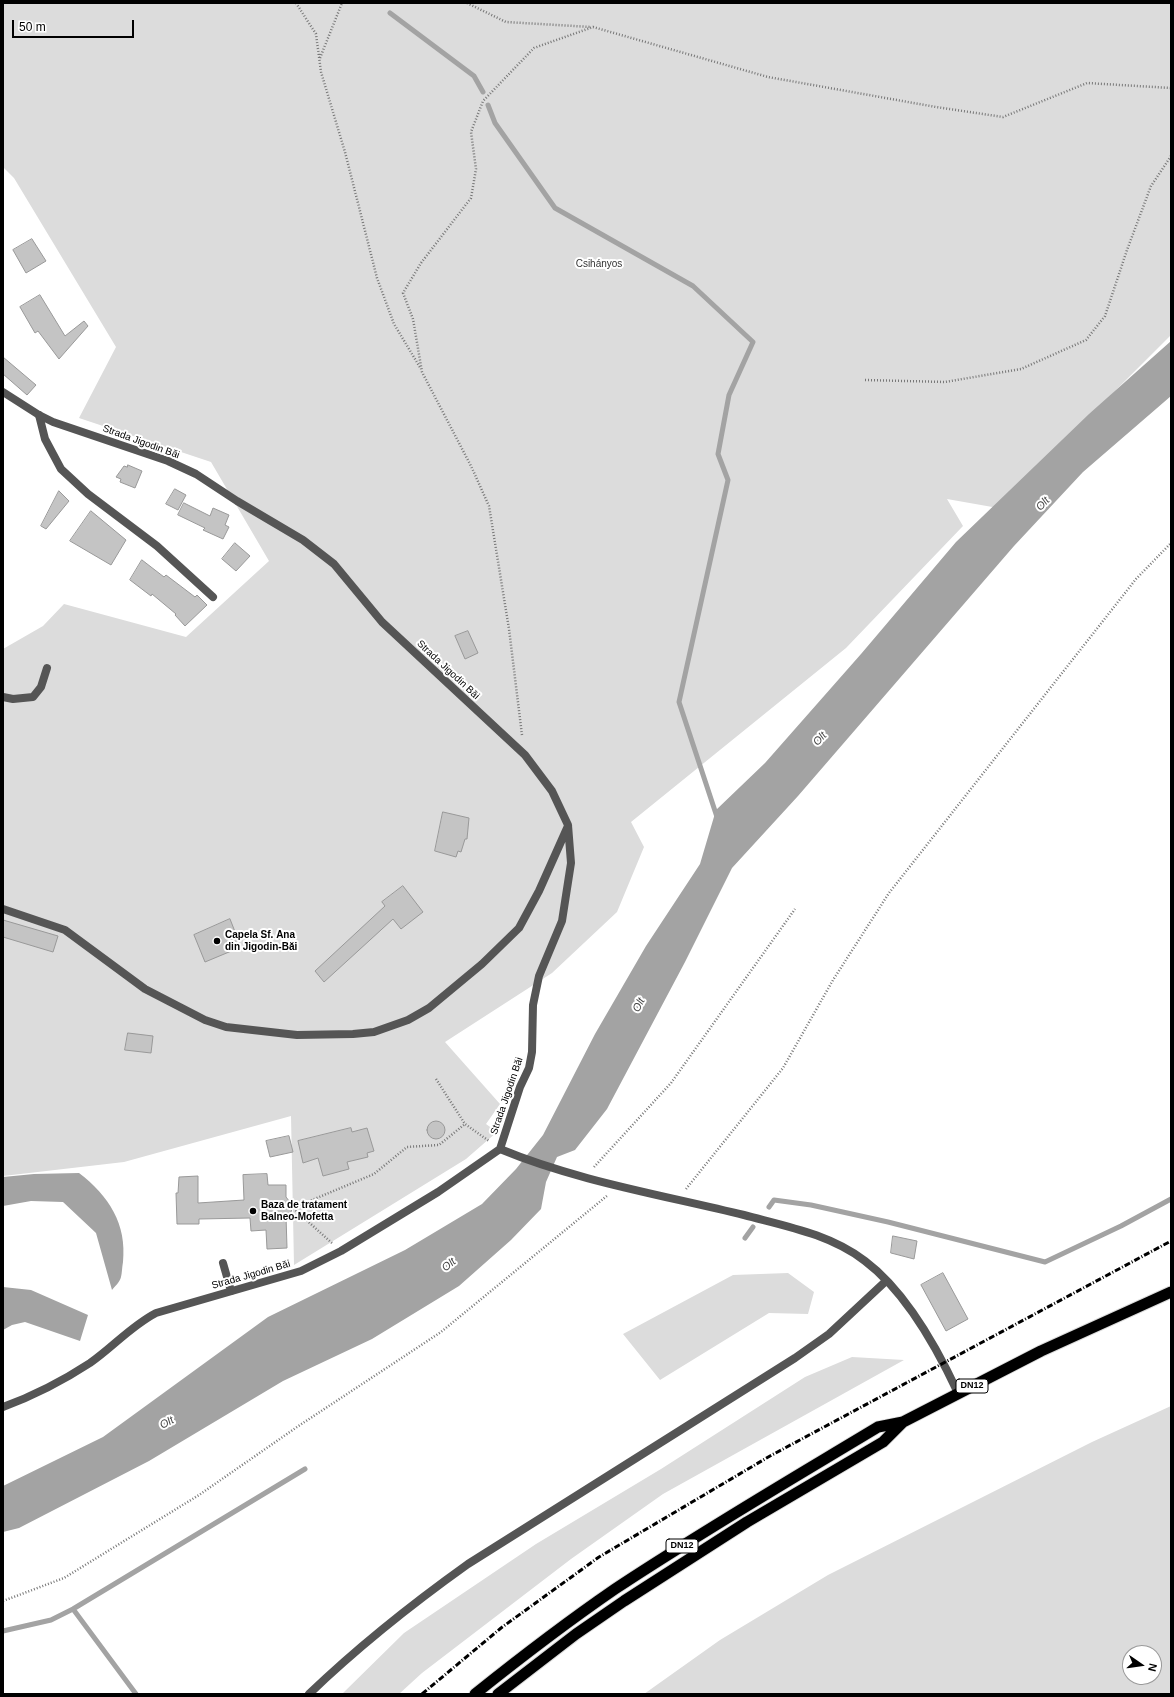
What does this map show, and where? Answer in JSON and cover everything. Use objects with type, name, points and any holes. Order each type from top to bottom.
[{"type":"highway","name":"DN12","points":[[475,1694],[580,1614],[740,1509],[878,1427],[903,1422],[1041,1351],[1171,1292]]},
{"type":"highway","name":"DN12","points":[[498,1694],[576,1634],[624,1601],[747,1522],[883,1442],[903,1422]]},
{"type":"street","name":"Strada Jigodin Băi","points":[[3,392],[39,415],[53,422],[168,461],[196,474],[237,501],[303,540],[334,564],[382,622],[525,755],[552,791],[568,825],[571,863],[562,921],[539,976],[533,1005],[532,1052],[529,1068],[520,1087],[500,1149],[438,1192],[341,1251],[301,1271],[156,1313],[135,1325],[115,1344],[67,1377],[3,1407]]},
{"type":"street","points":[[39,415],[45,439],[61,468],[88,494],[157,546],[213,597]]},
{"type":"street","points":[[3,697],[13,699],[33,697],[41,687],[46,668]]},
{"type":"street","points":[[3,909],[65,930],[145,989],[205,1020],[226,1027],[297,1035],[374,1032],[408,1020],[428,1008],[482,964],[519,928],[539,891],[568,825]]},
{"type":"street","name":"Strada Jigodin Băi","points":[[500,1149],[564,1171],[619,1186],[678,1198],[779,1224],[834,1242],[851,1251],[866,1261],[886,1281],[911,1311],[944,1362],[958,1393]]},
{"type":"street","points":[[223,1263],[231,1292]]},
{"type":"street","points":[[310,1694],[335,1669],[416,1601],[468,1564],[795,1358],[829,1334],[886,1281]]},
{"type":"path","points":[[296,3],[316,34],[320,60],[377,278],[394,324],[422,372],[471,466],[489,506],[509,629],[525,755]]},
{"type":"path","points":[[320,60],[342,3]]},
{"type":"path","points":[[467,3],[506,22],[593,27],[768,77],[936,107],[1003,117],[1087,83],[1171,88]]},
{"type":"path","points":[[422,372],[413,319],[403,293],[421,263],[471,198],[476,169],[471,132],[483,101],[534,48],[593,27]]},
{"type":"path","points":[[866,380],[944,382],[1021,369],[1086,340],[1105,316],[1151,186],[1171,156]]},
{"type":"path","points":[[678,1198],[783,1068],[833,980],[889,893],[1136,579],[1171,543]]},
{"type":"path","points":[[586,1177],[671,1083],[795,909]]},
{"type":"path","points":[[436,1078],[466,1124],[500,1149]]},
{"type":"path","points":[[341,1251],[293,1208],[374,1174],[407,1147],[440,1145],[466,1124]]},
{"type":"path","points":[[3,1601],[64,1578],[200,1495],[297,1427],[441,1332],[619,1186]]},
{"type":"green space","name":"Csihányos","points":[[3,3],[1171,3],[1171,335],[998,508],[947,499],[963,526],[846,648],[631,822],[644,847],[617,912],[552,973],[445,1042],[500,1104],[486,1124],[497,1132],[466,1159],[294,1265],[291,1116],[124,1162],[3,1176],[3,649],[43,626],[64,604],[186,637],[269,561],[211,462],[79,418],[116,347],[14,178],[3,167]]},
{"type":"green space","points":[[788,1273],[814,1292],[808,1314],[769,1313],[660,1380],[623,1334],[733,1275]]},
{"type":"green space","points":[[852,1357],[904,1360],[663,1494],[571,1559],[422,1673],[399,1694],[342,1694],[404,1633],[536,1544],[661,1469],[805,1377]]},
{"type":"green space","points":[[1171,1406],[1171,1694],[644,1694],[720,1640],[828,1575],[1092,1442]]},
{"type":"water","name":"Olt","points":[[1171,341],[1171,396],[1083,472],[1014,546],[798,796],[732,868],[685,962],[607,1109],[575,1150],[557,1157],[546,1182],[541,1209],[511,1240],[459,1286],[372,1339],[283,1381],[149,1461],[19,1528],[3,1532],[3,1486],[103,1437],[268,1317],[405,1250],[482,1204],[516,1169],[543,1135],[595,1034],[646,946],[700,864],[716,810],[765,763],[861,654],[956,542],[1089,414]]},
{"type":"water","points":[[79,1173],[99,1191],[107,1201],[119,1223],[122,1235],[123,1262],[119,1282],[112,1290],[96,1233],[63,1202],[31,1201],[3,1206],[3,1177],[34,1174]]},
{"type":"water","points":[[3,1287],[31,1290],[88,1315],[80,1341],[25,1322],[12,1325],[3,1330]]},
{"type":"building","points":[[32,239],[46,261],[26,273],[13,250]]},
{"type":"building","points":[[40,295],[65,336],[84,321],[88,326],[59,359],[38,331],[35,333],[20,307]]},
{"type":"building","points":[[3,357],[36,385],[27,395],[3,374]]},
{"type":"building","points":[[128,465],[142,471],[135,488],[120,482],[121,479],[116,477],[124,466],[127,467]]},
{"type":"building","points":[[175,489],[186,495],[178,510],[166,504]]},
{"type":"building","points":[[59,491],[69,501],[46,529],[41,526]]},
{"type":"building","points":[[184,503],[210,516],[213,508],[229,515],[225,525],[229,527],[223,539],[203,530],[205,528],[178,515]]},
{"type":"building","points":[[91,511],[126,540],[111,565],[70,541]]},
{"type":"building","points":[[235,543],[250,556],[236,571],[222,559]]},
{"type":"building","points":[[142,560],[164,577],[166,575],[195,597],[197,595],[207,605],[185,626],[175,615],[176,614],[152,594],[151,596],[130,580]]},
{"type":"building","points":[[468,631],[478,653],[465,659],[455,636]]},
{"type":"building","points":[[443,812],[469,818],[467,839],[465,839],[461,852],[458,851],[456,857],[435,851]]},
{"type":"building","points":[[403,886],[423,912],[401,929],[393,919],[324,982],[315,971],[385,906],[382,902]]},
{"type":"building","name":"Capela Sf. Ana din Jigodin-Băi","points":[[230,919],[241,947],[205,962],[194,935]]},
{"type":"building","points":[[3,920],[58,936],[53,952],[3,937]]},
{"type":"building","points":[[128,1033],[153,1036],[151,1053],[125,1050]]},
{"type":"building","points":[[436,1121],[442,1124],[445,1130],[442,1136],[436,1139],[430,1136],[427,1130],[430,1124]]},
{"type":"building","points":[[351,1128],[352,1132],[367,1128],[374,1151],[367,1153],[368,1157],[347,1162],[349,1169],[323,1176],[318,1158],[303,1163],[298,1141]]},
{"type":"building","points":[[289,1136],[293,1152],[270,1157],[266,1141]]},
{"type":"building","name":"Baza de tratament Balneo-Mofetta","points":[[267,1174],[268,1185],[286,1185],[286,1197],[293,1206],[291,1212],[286,1216],[287,1248],[267,1249],[266,1230],[251,1231],[250,1218],[199,1219],[199,1224],[177,1224],[176,1193],[178,1193],[179,1177],[198,1176],[198,1203],[244,1200],[243,1175]]},
{"type":"building","points":[[893,1236],[917,1241],[914,1259],[891,1253]]},
{"type":"building","points":[[943,1273],[968,1319],[946,1331],[921,1285]]},
{"type":"waterway","points":[[390,13],[474,76],[483,92]]},
{"type":"waterway","points":[[488,105],[495,123],[555,208],[693,286],[753,342],[729,395],[718,454],[728,480],[679,702],[717,817]]},
{"type":"waterway","points":[[769,1207],[774,1200],[811,1205],[888,1222],[1045,1262],[1121,1226],[1171,1199]]},
{"type":"waterway","points":[[745,1238],[753,1227]]},
{"type":"waterway","points":[[3,1631],[51,1620],[73,1609],[305,1469]]},
{"type":"waterway","points":[[73,1609],[136,1694]]},
{"type":"railway","points":[[422,1694],[501,1628],[599,1557],[770,1456],[1171,1241]]},
{"type":"place","name":"Capela Sf. Ana din Jigodin-Băi","points":[[217,941]]},
{"type":"place","name":"Baza de tratament Balneo-Mofetta","points":[[253,1211]]}]
